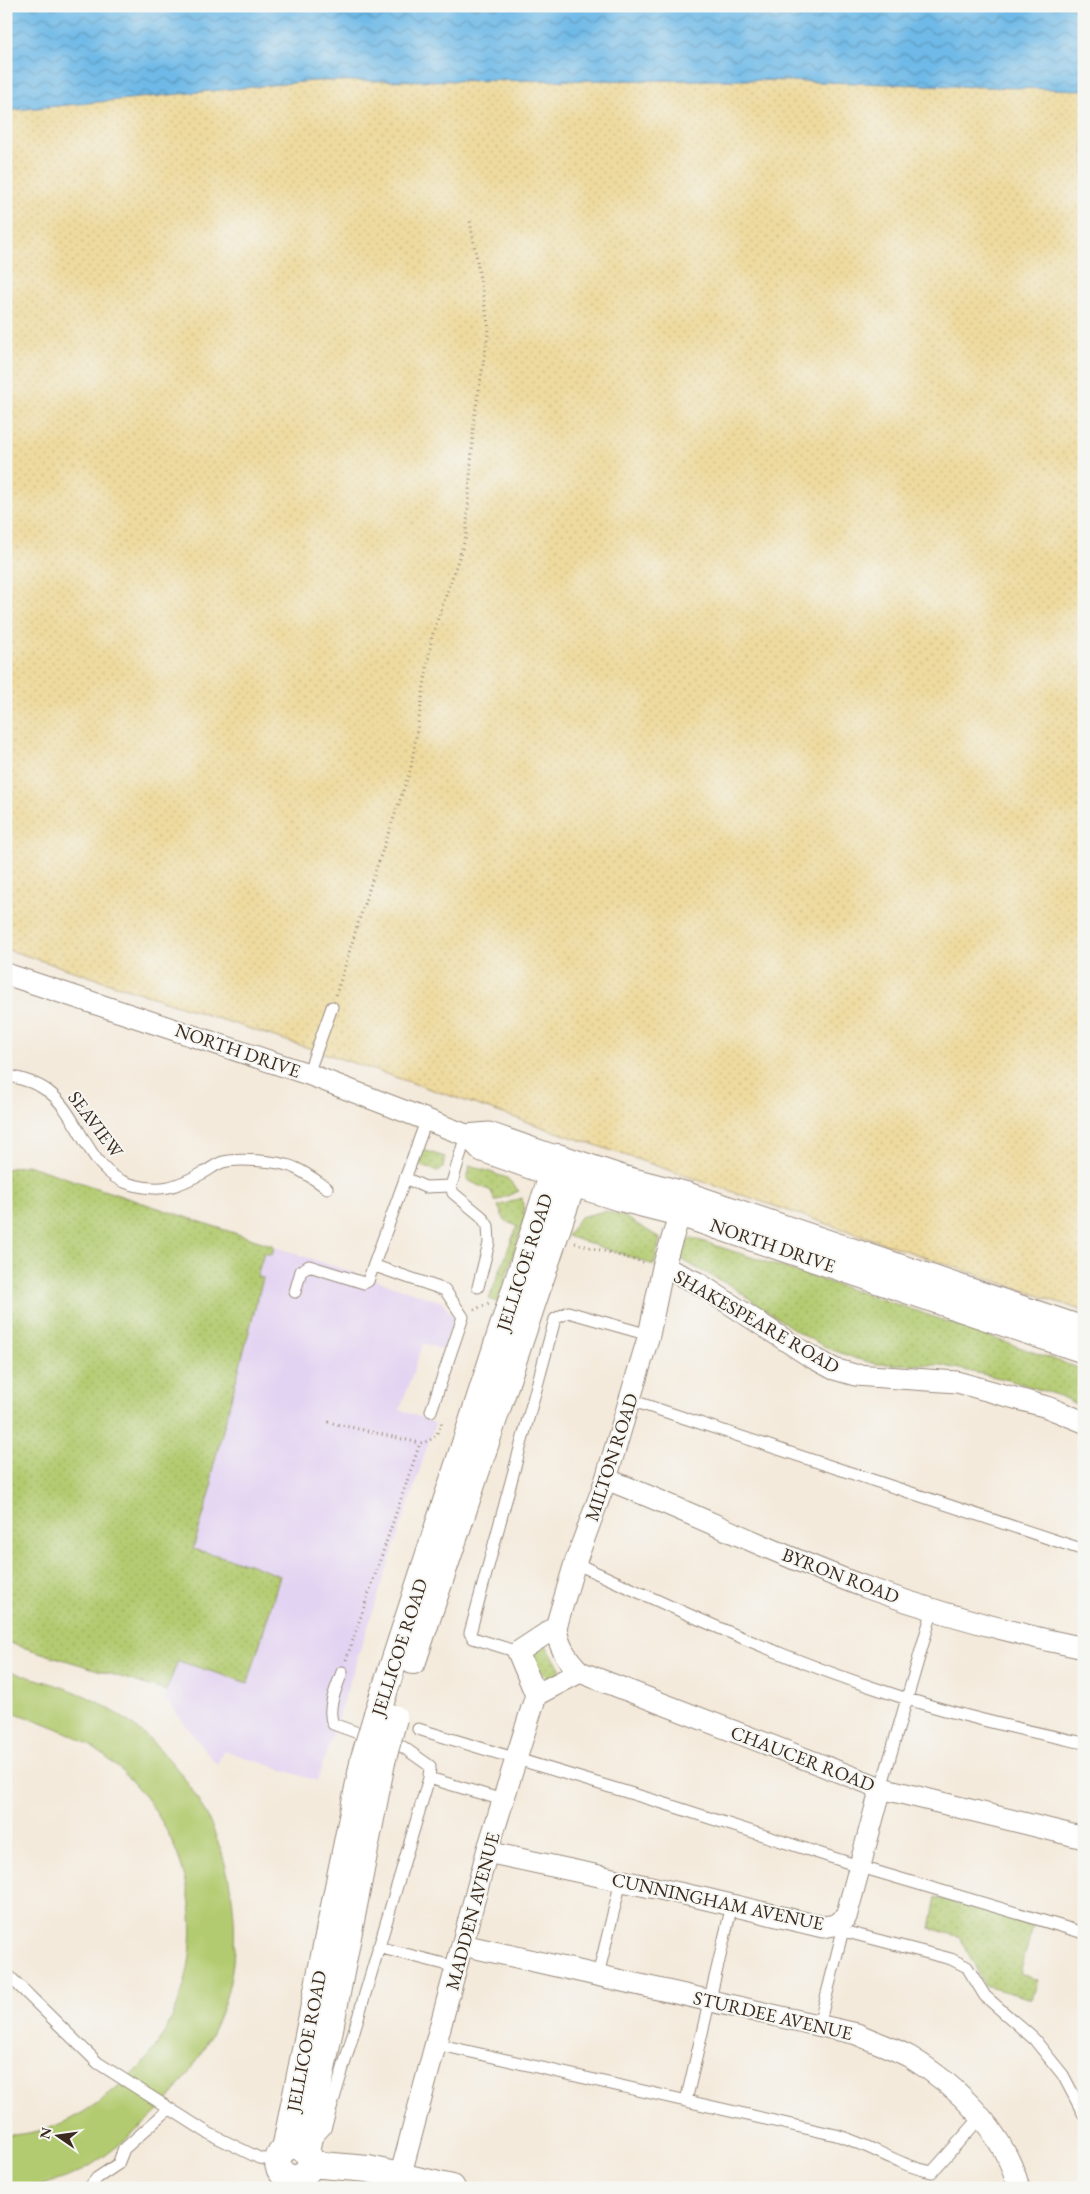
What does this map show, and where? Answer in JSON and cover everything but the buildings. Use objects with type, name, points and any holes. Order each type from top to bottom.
[{"type":"street","name":"NORTH DRIVE","points":[[6,974],[308,1074],[466,1135],[489,1133],[565,1170],[682,1204],[1084,1330]]},
{"type":"street","name":"JELLICOE ROAD","points":[[386,1716],[554,1237],[565,1170]]},
{"type":"street","name":"JELLICOE ROAD","points":[[292,2165],[373,1760],[565,1170]]},
{"type":"street","name":"NORTH DRIVE","points":[[682,1204],[1084,1350]]},
{"type":"street","name":"MILTON ROAD","points":[[556,1627],[575,1563],[606,1479],[630,1400],[649,1335],[663,1267],[682,1204]]},
{"type":"street","name":"SHAKESPEARE ROAD","points":[[663,1267],[698,1283],[808,1355],[834,1369],[873,1377],[957,1382],[1047,1407],[1084,1422]]},
{"type":"street","name":"BYRON ROAD","points":[[606,1479],[867,1588],[933,1609],[1044,1640],[1084,1648]]},
{"type":"street","points":[[556,1627],[518,1652],[536,1695],[580,1672]]},
{"type":"street","name":"CHAUCER ROAD","points":[[556,1627],[557,1640],[563,1652],[580,1672],[881,1788],[1084,1838]]},
{"type":"street","name":"MADDEN AVENUE","points":[[400,2177],[487,1852],[536,1695]]},
{"type":"street","name":"CUNNINGHAM AVENUE","points":[[487,1852],[732,1905],[823,1928],[844,1924],[881,1788]]},
{"type":"street","name":"STURDEE AVENUE","points":[[463,1944],[857,2034],[909,2056],[954,2087],[980,2118],[1011,2163],[1019,2188]]},
{"type":"street","points":[[292,2165],[368,2169],[437,2186]]},
{"type":"lane","points":[[308,1074],[332,1007]]},
{"type":"lane","name":"SEAVIEW","points":[[6,1075],[36,1084],[49,1092],[66,1109],[98,1160],[114,1175],[127,1183],[145,1188],[168,1189],[223,1162],[241,1162],[275,1163],[294,1167],[327,1188]]},
{"type":"lane","points":[[295,1292],[304,1267],[315,1268],[364,1283],[368,1281],[426,1121]]},
{"type":"lane","points":[[466,1135],[451,1186],[453,1193],[481,1216],[488,1226],[490,1243],[478,1287]]},
{"type":"lane","points":[[405,1178],[425,1187],[451,1186]]},
{"type":"lane","points":[[375,1266],[445,1290],[463,1317],[431,1411]]},
{"type":"lane","points":[[518,1652],[473,1638],[470,1633],[555,1319],[568,1312],[649,1335]]},
{"type":"lane","points":[[630,1400],[1084,1550]]},
{"type":"lane","points":[[575,1563],[687,1615],[796,1660],[953,1713],[1084,1743]]},
{"type":"lane","points":[[881,1788],[933,1609]]},
{"type":"lane","points":[[6,1973],[98,2063],[208,2133],[259,2158],[292,2165],[325,2129],[429,1778],[430,1766],[403,1748],[333,1724],[330,1717],[331,1708],[342,1672]]},
{"type":"lane","points":[[418,1729],[860,1866],[1084,1933]]},
{"type":"lane","points":[[429,1778],[503,1800]]},
{"type":"lane","points":[[598,1975],[621,1881]]},
{"type":"lane","points":[[686,2101],[732,1905]]},
{"type":"lane","points":[[819,2025],[844,1924],[951,1959],[967,1967],[985,1996],[1034,2039],[1062,2075],[1084,2115]]},
{"type":"lane","points":[[378,1947],[456,1967]]},
{"type":"lane","points":[[436,2044],[844,2137],[932,2172],[980,2118]]},
{"type":"lane","points":[[90,2188],[97,2178],[118,2164],[124,2149],[169,2109]]},
{"type":"path","points":[[332,1007],[365,901],[411,768],[432,636],[466,538],[474,420],[490,328],[470,221]]},
{"type":"path","points":[[554,1237],[663,1267]]},
{"type":"path","points":[[438,1435],[442,1436]]},
{"type":"path","points":[[342,1672],[420,1443]]},
{"type":"shaded area","points":[[27,1165],[442,1302],[454,1319],[443,1350],[423,1343],[400,1410],[435,1423],[317,1781],[223,1750],[217,1765],[164,1697],[166,1691],[6,1642],[6,1169]]},
{"type":"green space","points":[[420,1149],[445,1157],[443,1168],[438,1171],[414,1164]]},
{"type":"green space","points":[[27,1165],[274,1246],[272,1255],[264,1253],[257,1276],[263,1278],[211,1475],[212,1486],[193,1549],[246,1563],[280,1576],[248,1683],[178,1661],[166,1691],[6,1642],[6,1169]]},
{"type":"green space","points":[[470,1165],[507,1178],[519,1191],[495,1201],[491,1191],[467,1180]]},
{"type":"green space","points":[[522,1198],[525,1217],[498,1302],[489,1299],[517,1226],[505,1221],[498,1206]]},
{"type":"green space","points":[[605,1211],[623,1216],[660,1238],[654,1265],[567,1236],[580,1217]]},
{"type":"green space","points":[[692,1238],[914,1310],[1084,1370],[1084,1408],[1060,1396],[1009,1380],[941,1365],[877,1364],[830,1349],[801,1334],[731,1286],[680,1258],[686,1243]]},
{"type":"green space","points":[[545,1644],[560,1668],[559,1673],[548,1679],[540,1671],[532,1657],[533,1651]]},
{"type":"green space","points":[[6,1670],[88,1697],[133,1725],[162,1752],[187,1782],[207,1816],[222,1852],[231,1890],[234,1930],[232,1970],[220,2015],[198,2058],[170,2097],[137,2130],[92,2165],[77,2173],[45,2184],[6,2188],[6,2135],[36,2131],[65,2122],[91,2107],[141,2066],[167,2028],[184,1987],[191,1945],[190,1902],[180,1861],[162,1822],[136,1786],[91,1746],[56,1728],[6,1710]]},
{"type":"green space","points":[[936,1897],[1033,1926],[1020,1974],[1038,1980],[1032,1999],[985,1986],[960,1937],[930,1928]]},
{"type":"sand","points":[[337,74],[1084,81],[1084,1311],[327,1054],[6,949],[6,101]]},
{"type":"water","points":[[6,6],[1084,6],[1084,90],[755,80],[313,81],[6,111]]}]
